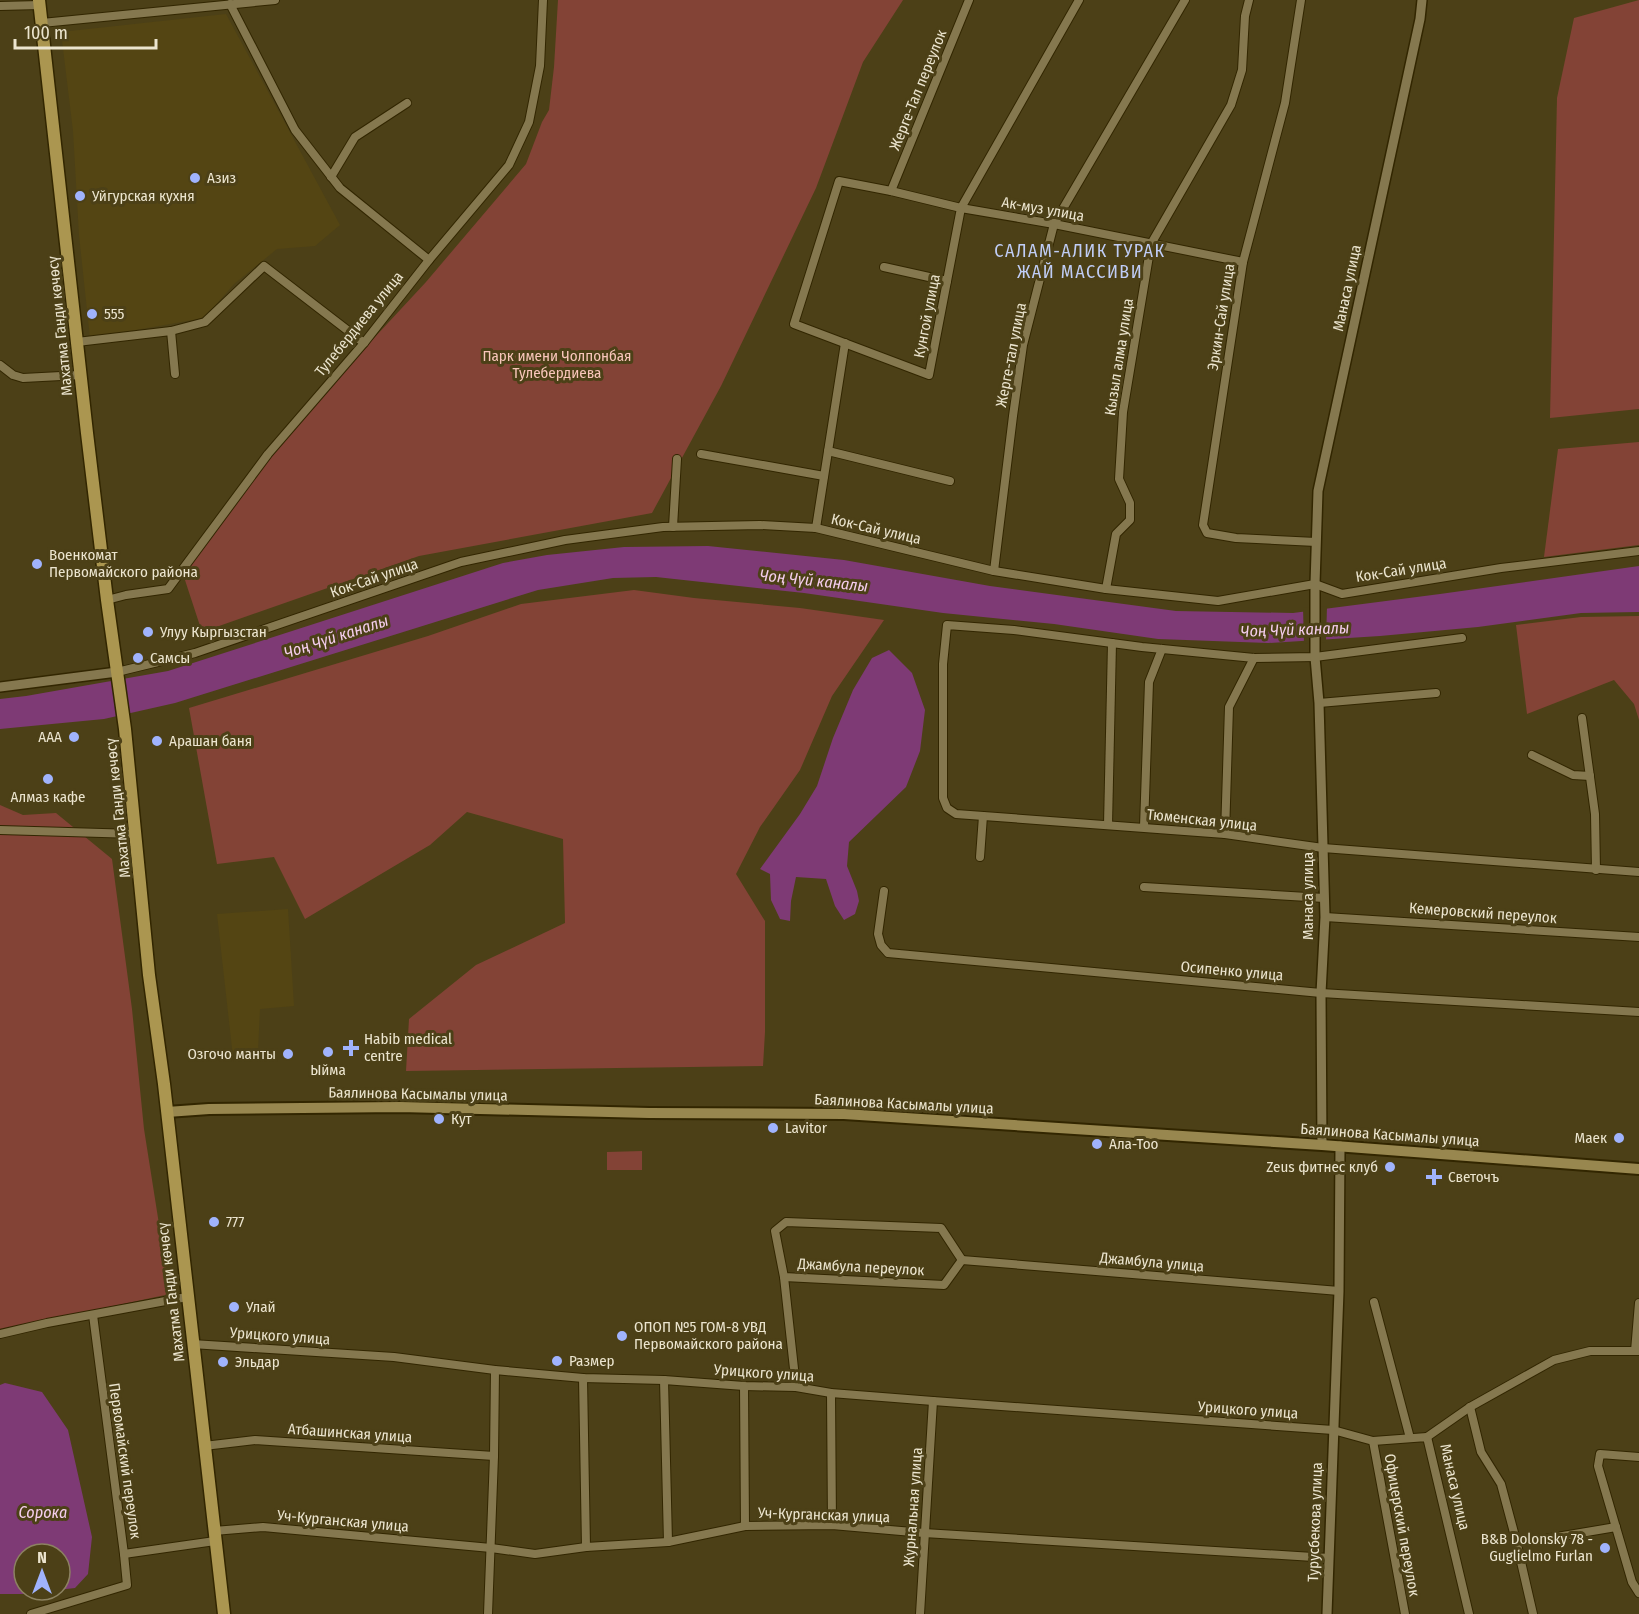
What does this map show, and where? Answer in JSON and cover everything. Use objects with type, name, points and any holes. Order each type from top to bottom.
[{"type":"main road","name":"Махатма Ганди көчөсү","points":[[40,2],[80,375],[125,729],[149,975],[167,1112],[224,1614]]},
{"type":"main road","name":"Баялинова Касымалы улица","points":[[167,1112],[209,1109],[400,1107],[649,1113],[844,1114],[1340,1146],[1639,1169]]},
{"type":"street","points":[[42,23],[275,0]]},
{"type":"street","name":"Тулебердиева улица","points":[[107,600],[126,595],[168,590],[268,454],[364,343],[429,260],[509,165],[529,122],[540,66],[543,0]]},
{"type":"street","name":"Жерге-Тал переулок","points":[[891,191],[969,0]]},
{"type":"street","name":"Кунгой улица","points":[[838,181],[794,324],[929,375],[961,208],[1079,0]]},
{"type":"street","name":"Жерге-тал улица","points":[[994,571],[1023,345],[1054,224],[1185,0]]},
{"type":"street","name":"Кызыл алма улица","points":[[1106,589],[1116,534],[1130,520],[1130,503],[1119,479],[1123,412],[1151,244],[1231,105],[1242,70],[1245,16],[1249,0]]},
{"type":"street","name":"Эркин-Сай улица","points":[[1302,0],[1285,103],[1243,262],[1203,525],[1207,533],[1236,538],[1316,542]]},
{"type":"street","name":"Манаса улица","points":[[1322,1145],[1321,993],[1325,917],[1319,703],[1315,653],[1318,491],[1420,19],[1422,0]]},
{"type":"street","points":[[0,6],[40,2]]},
{"type":"street","points":[[230,4],[295,130],[331,177],[340,188],[429,260]]},
{"type":"street","points":[[331,177],[355,137],[407,103]]},
{"type":"street","name":"Ак-муз улица","points":[[838,181],[961,208],[1243,262]]},
{"type":"street","points":[[77,342],[171,331],[205,322],[264,266],[364,343]]},
{"type":"street","points":[[884,267],[947,281]]},
{"type":"street","points":[[171,331],[175,374]]},
{"type":"street","points":[[816,528],[845,343]]},
{"type":"street","points":[[0,364],[13,375],[24,378],[80,375]]},
{"type":"street","points":[[828,452],[950,481]]},
{"type":"street","points":[[701,454],[824,476]]},
{"type":"street","points":[[673,527],[677,459]]},
{"type":"street","name":"Кок-Сай улица","points":[[117,672],[195,653],[461,562],[565,540],[673,527],[760,525],[816,528],[994,571],[1106,589],[1218,601],[1315,584],[1342,594],[1501,568],[1639,551]]},
{"type":"street","name":"Тюменская улица","points":[[1112,643],[1014,630],[947,625],[943,664],[943,798],[947,808],[956,814],[1225,834],[1323,848],[1639,872]]},
{"type":"street","points":[[1108,825],[1112,643],[1254,658],[1462,638]]},
{"type":"street","points":[[1144,827],[1149,682],[1162,649]]},
{"type":"street","points":[[1225,834],[1229,707],[1254,658]]},
{"type":"street","points":[[0,687],[117,672]]},
{"type":"street","points":[[1319,703],[1436,693]]},
{"type":"street","points":[[1582,718],[1595,814],[1596,870]]},
{"type":"street","points":[[1532,755],[1573,775],[1590,776]]},
{"type":"street","points":[[980,857],[983,816]]},
{"type":"street","points":[[0,830],[136,834]]},
{"type":"street","points":[[1144,887],[1324,898]]},
{"type":"street","name":"Осипенко улица","points":[[884,891],[878,934],[881,945],[888,953],[1321,993],[1639,1012]]},
{"type":"street","name":"Кемеровский переулок","points":[[1325,917],[1639,937]]},
{"type":"street","points":[[1333,1430],[1339,1291],[1340,1146]]},
{"type":"street","name":"Джамбула переулок","points":[[786,1222],[941,1228],[962,1260],[944,1285],[784,1277],[775,1231],[786,1222]]},
{"type":"street","name":"Джамбула улица","points":[[962,1260],[1339,1291]]},
{"type":"street","points":[[784,1277],[796,1387]]},
{"type":"street","points":[[0,1334],[187,1297]]},
{"type":"street","points":[[1374,1302],[1410,1438]]},
{"type":"street","points":[[1637,1351],[1639,1303]]},
{"type":"street","name":"Первомайский переулок","points":[[93,1315],[124,1554],[215,1536]]},
{"type":"street","name":"Урицкого улица","points":[[192,1344],[394,1357],[583,1378],[796,1387],[831,1393],[1333,1430]]},
{"type":"street","name":"Манаса улица","points":[[1333,1430],[1373,1441],[1427,1437],[1470,1407],[1554,1360],[1590,1351],[1637,1351]]},
{"type":"street","points":[[488,1614],[495,1370]]},
{"type":"street","points":[[583,1378],[586,1547]]},
{"type":"street","points":[[664,1380],[668,1542]]},
{"type":"street","points":[[744,1386],[745,1526]]},
{"type":"street","points":[[831,1393],[832,1525]]},
{"type":"street","name":"Журнальная улица","points":[[920,1614],[933,1401]]},
{"type":"street","points":[[1470,1407],[1481,1452],[1502,1484],[1533,1614]]},
{"type":"street","name":"Турусбекова улица","points":[[1327,1614],[1333,1430]]},
{"type":"street","name":"Манаса улица","points":[[1427,1437],[1469,1614]]},
{"type":"street","name":"Атбашинская улица","points":[[204,1446],[255,1440],[494,1456]]},
{"type":"street","name":"Офицерский переулок","points":[[1373,1441],[1405,1614]]},
{"type":"street","points":[[1639,1457],[1600,1454],[1598,1466],[1632,1581],[1639,1593]]},
{"type":"street","name":"Уч-Курганская улица","points":[[215,1536],[263,1527],[535,1554],[586,1547],[668,1542],[745,1526],[832,1525],[924,1533],[1329,1558]]},
{"type":"street","points":[[1516,1540],[1533,1541],[1616,1527]]},
{"type":"street","points":[[31,1614],[127,1585],[124,1554]]},
{"type":"shaded area","name":"Азиз","points":[[226,14],[340,225],[315,246],[277,249],[234,284],[204,318],[90,338],[79,235],[73,131],[61,32]]},
{"type":"shaded area","points":[[288,909],[294,1006],[260,1009],[258,1051],[233,1057],[217,914]]},
{"type":"green space","name":"Парк имени Чолпонбая Тулебердиева","points":[[558,0],[903,0],[863,62],[816,188],[721,386],[652,513],[419,556],[202,632],[183,574],[262,467],[362,351],[426,282],[526,164],[549,110]]},
{"type":"green space","points":[[1639,0],[1639,409],[1550,418],[1557,98],[1574,18]]},
{"type":"green space","points":[[1639,442],[1639,545],[1544,557],[1558,449]]},
{"type":"green space","points":[[634,590],[800,608],[884,620],[832,696],[800,770],[760,827],[736,874],[765,921],[763,1066],[406,1071],[409,1019],[476,965],[565,923],[563,839],[467,812],[430,845],[305,919],[274,857],[217,864],[189,708],[428,636],[521,604]]},
{"type":"green space","points":[[1639,616],[1639,720],[1634,704],[1614,680],[1527,714],[1516,625],[1581,617]]},
{"type":"green space","points":[[0,805],[23,815],[56,813],[112,859],[132,1009],[144,1129],[170,1294],[0,1330]]},
{"type":"green space","points":[[642,1151],[642,1170],[607,1170],[607,1152]]},
{"type":"water","name":"Чоң Чүй каналы","points":[[708,546],[844,560],[990,586],[1176,611],[1293,613],[1639,566],[1639,612],[1581,613],[1478,627],[1268,643],[1158,639],[1054,624],[943,613],[804,593],[656,577],[613,578],[538,590],[175,703],[104,719],[0,729],[0,699],[168,671],[503,563],[547,555],[624,547]]},
{"type":"water","points":[[889,650],[912,673],[925,710],[920,751],[906,787],[849,842],[847,866],[859,901],[855,914],[844,920],[835,906],[826,879],[796,877],[790,921],[780,919],[771,900],[770,874],[760,869],[800,814],[817,786],[833,738],[853,690],[872,658]]},
{"type":"water","name":"Сорока","points":[[5,1383],[42,1392],[68,1430],[92,1537],[88,1574],[72,1588],[72,1542],[12,1542],[12,1594],[0,1594],[0,1385]]},
{"type":"pier","points":[[1327,606],[1326,642],[1304,644],[1303,608]]},
{"type":"place","name":"Азиз","points":[[195,178]]},
{"type":"place","name":"Уйгурская кухня","points":[[80,196]]},
{"type":"place","name":"555","points":[[92,314]]},
{"type":"place","name":"Военкомат Первомайского района","points":[[37,564]]},
{"type":"place","name":"Улуу Кыргызстан","points":[[148,632]]},
{"type":"place","name":"Самсы","points":[[138,658]]},
{"type":"place","name":"ААА","points":[[74,737]]},
{"type":"place","name":"Арашан баня","points":[[157,741]]},
{"type":"place","name":"Алмаз кафе","points":[[48,779]]},
{"type":"place","name":"Habib medical centre","points":[[351,1048]]},
{"type":"place","name":"Ыйма","points":[[328,1052]]},
{"type":"place","name":"Озгочо манты","points":[[288,1054]]},
{"type":"place","name":"Кут","points":[[439,1119]]},
{"type":"place","name":"Lavitor","points":[[773,1128]]},
{"type":"place","name":"Маек","points":[[1619,1138]]},
{"type":"place","name":"Ала-Тоо","points":[[1097,1144]]},
{"type":"place","name":"Zeus фитнес клуб","points":[[1390,1167]]},
{"type":"place","name":"Светочъ","points":[[1434,1177]]},
{"type":"place","name":"777","points":[[214,1222]]},
{"type":"place","name":"Улай","points":[[234,1307]]},
{"type":"place","name":"ОПОП №5 ГОМ-8 УВД Первомайского района","points":[[622,1336]]},
{"type":"place","name":"Размер","points":[[557,1361]]},
{"type":"place","name":"Эльдар","points":[[223,1362]]},
{"type":"place","name":"B&B Dolonsky 78 - Guglielmo Furlan","points":[[1605,1548]]},
{"type":"district","name":"САЛАМ-АЛИК ТУРАК ЖАЙ МАССИВИ","points":[[1080,261]]}]
